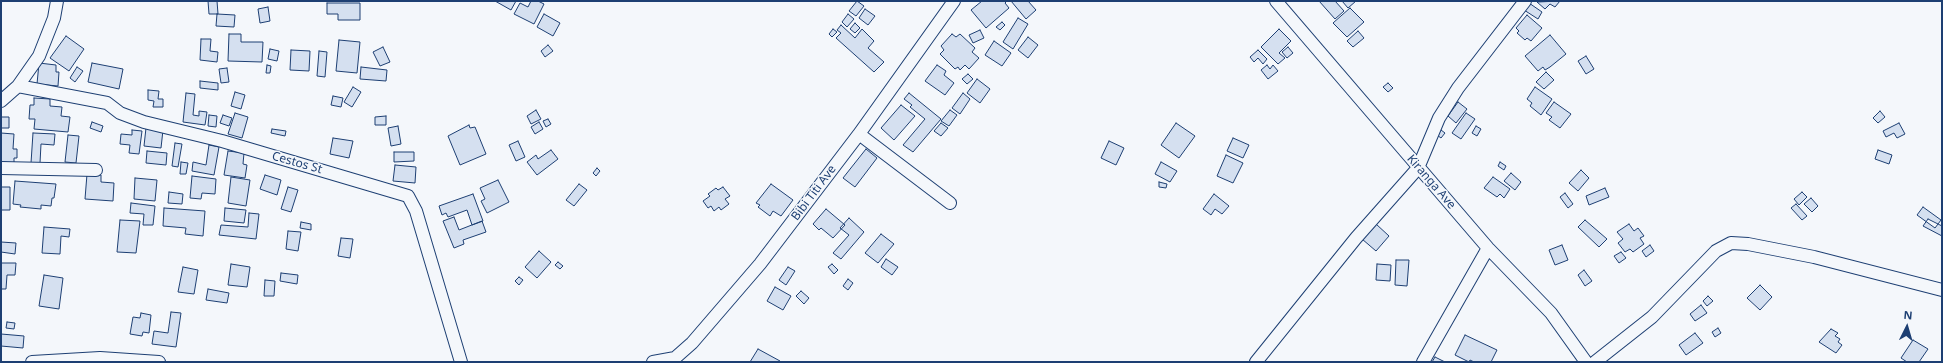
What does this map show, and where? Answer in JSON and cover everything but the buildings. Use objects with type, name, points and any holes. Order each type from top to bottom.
[{"type":"street","points":[[1,101],[18,86],[39,56],[54,18],[57,1]]},
{"type":"street","name":"Bibi Titi Ave","points":[[653,362],[674,360],[692,343],[760,264],[859,134],[954,1]]},
{"type":"street","name":"Kiranga Ave","points":[[1276,1],[1488,248],[1551,313],[1586,362]]},
{"type":"street","points":[[1256,362],[1356,238],[1418,168],[1440,118],[1458,88],[1525,1]]},
{"type":"street","name":"Cestos St","points":[[18,86],[107,103],[120,113],[144,122],[222,141],[408,196],[412,200],[416,211],[461,362]]},
{"type":"street","points":[[859,134],[950,203]]},
{"type":"street","points":[[1,168],[96,170]]},
{"type":"street","points":[[1595,362],[1652,317],[1716,251],[1731,243],[1748,244],[1814,257],[1942,290]]},
{"type":"street","points":[[1424,362],[1488,248]]},
{"type":"street","points":[[32,362],[100,358],[159,362]]}]
